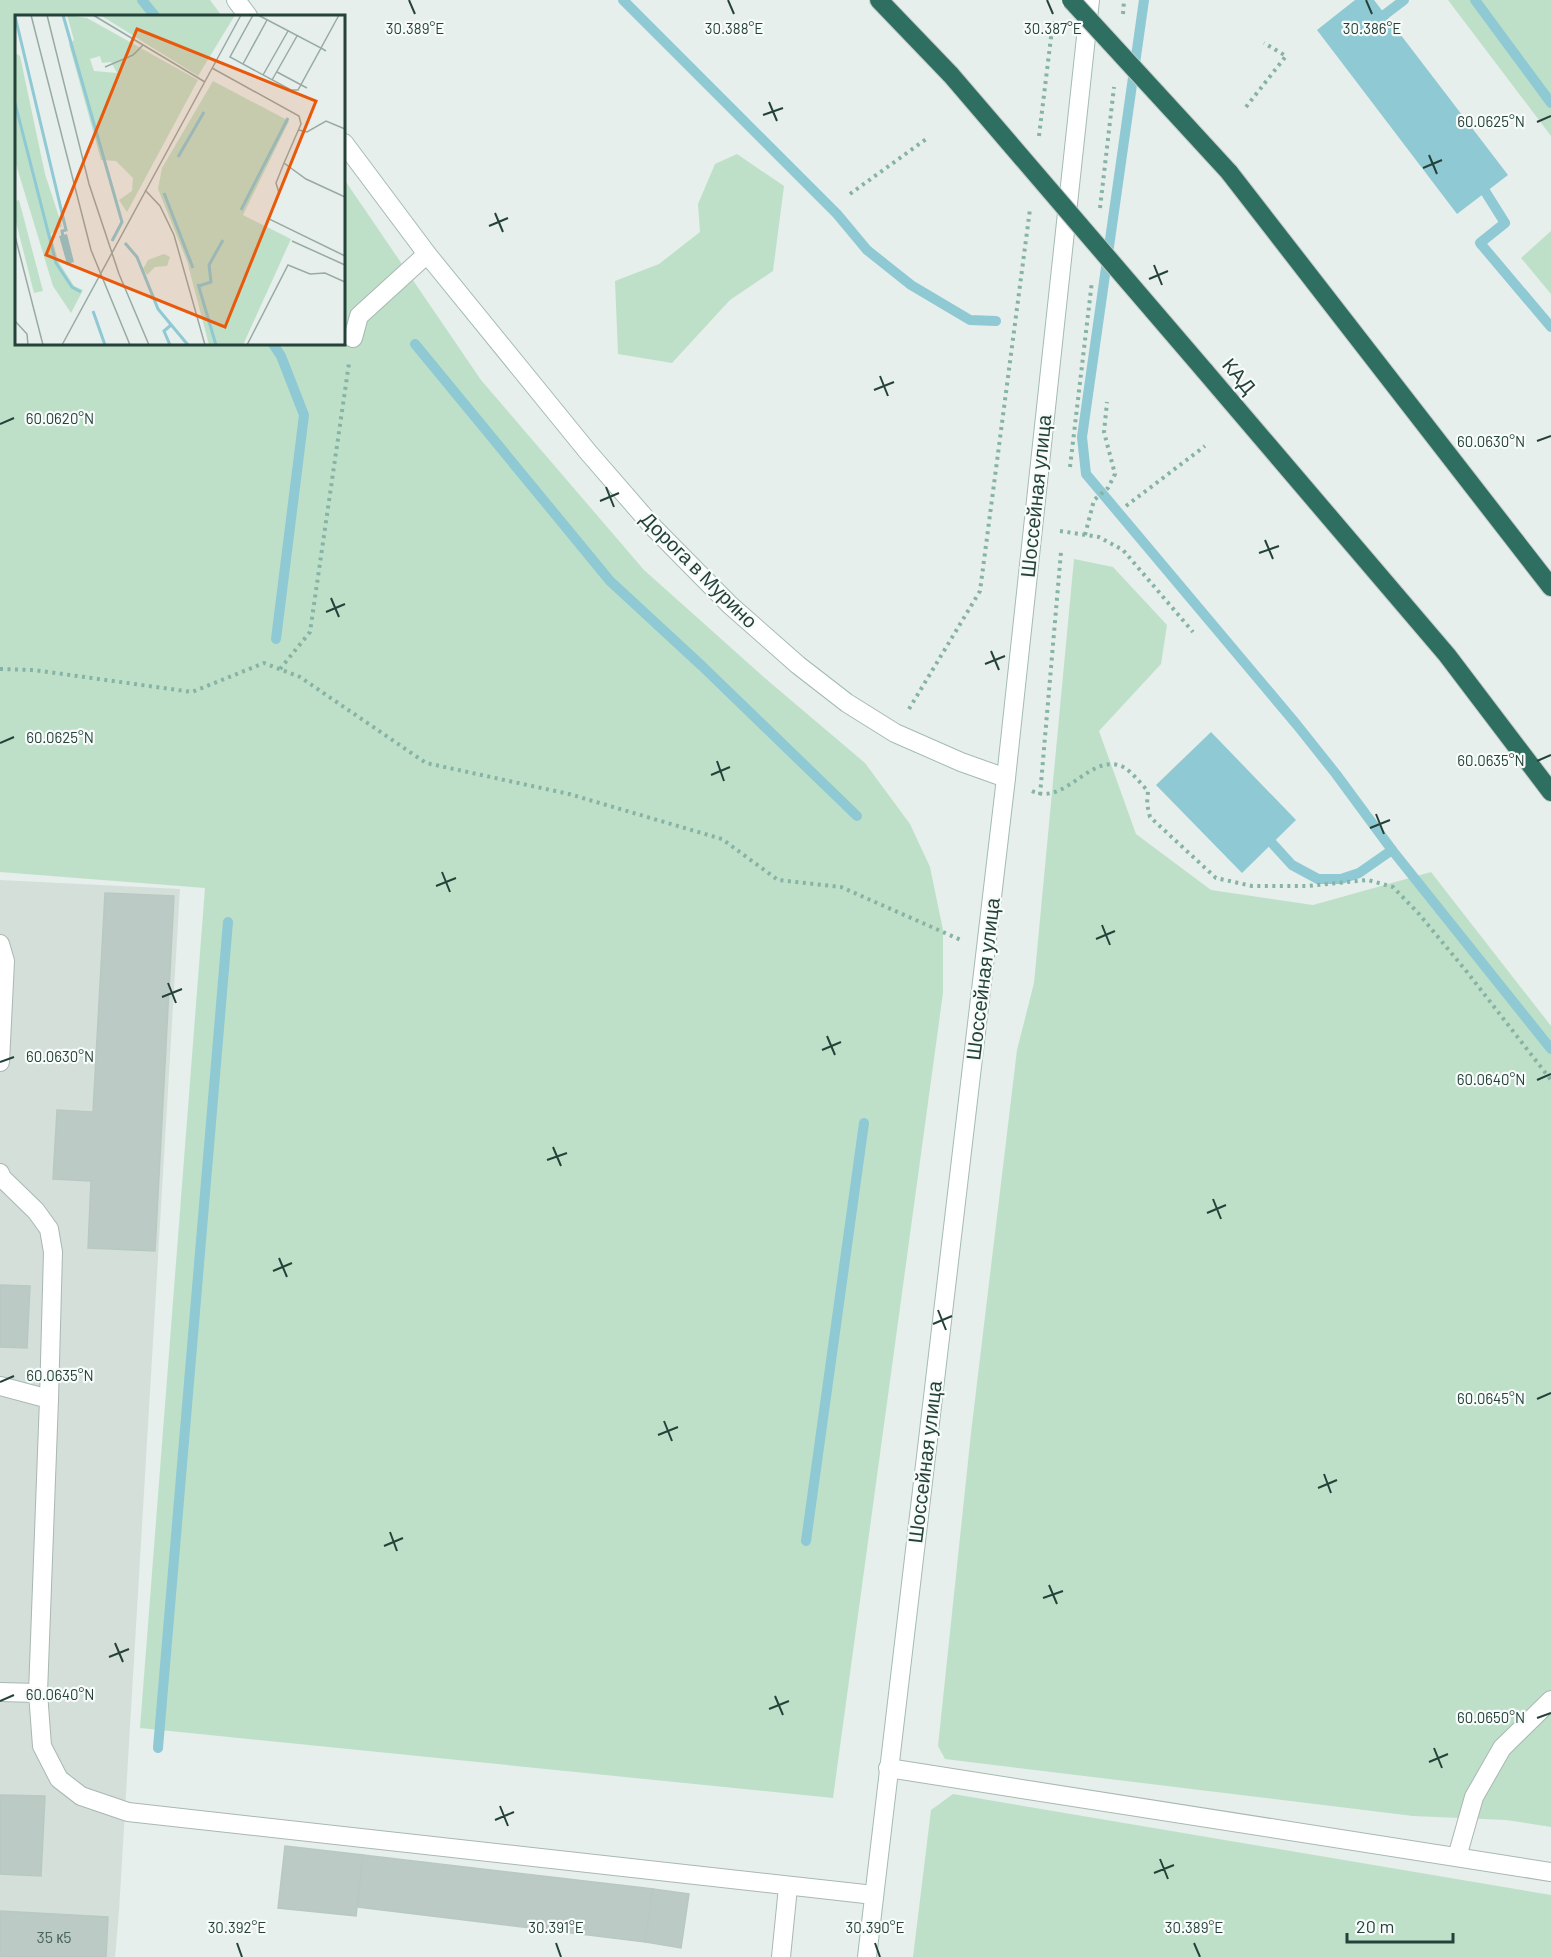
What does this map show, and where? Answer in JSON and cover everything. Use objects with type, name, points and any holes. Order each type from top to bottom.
[{"type":"highway","name":"КАД","points":[[879,0],[951,75],[1447,655],[1551,792]]},
{"type":"highway","points":[[1071,0],[1229,172],[1551,587]]},
{"type":"main road","points":[[236,0],[247,15]]},
{"type":"main road","name":"Шоссейная улица","points":[[867,1957],[1006,778],[1089,0]]},
{"type":"main road","name":"Дорога в Мурино","points":[[345,144],[427,254],[588,452],[654,528],[722,598],[798,665],[847,703],[895,733],[960,762],[1006,778]]},
{"type":"main road","points":[[353,338],[359,316],[427,254]]},
{"type":"main road","points":[[0,944],[5,961],[0,1062]]},
{"type":"main road","points":[[0,1173],[2,1178],[36,1211],[49,1229],[53,1252],[38,1693],[42,1746],[59,1779],[81,1796],[128,1812],[874,1895]]},
{"type":"main road","points":[[0,1386],[49,1399]]},
{"type":"main road","points":[[0,1692],[38,1693]]},
{"type":"main road","points":[[1456,1857],[1474,1797],[1502,1748],[1551,1700]]},
{"type":"main road","points":[[888,1768],[1551,1872]]},
{"type":"main road","points":[[781,1957],[789,1887]]},
{"type":"path","points":[[1121,24],[1124,0]]},
{"type":"path","points":[[1038,140],[1054,12]]},
{"type":"path","points":[[1246,107],[1286,56],[1264,43]]},
{"type":"path","points":[[1100,213],[1115,83]]},
{"type":"path","points":[[850,194],[929,137]]},
{"type":"path","points":[[895,733],[980,591],[1031,199]]},
{"type":"path","points":[[1069,472],[1093,272]]},
{"type":"path","points":[[280,669],[310,632],[353,338]]},
{"type":"path","points":[[1085,535],[1094,500],[1108,488],[1115,474],[1104,432],[1107,402]]},
{"type":"path","points":[[1126,506],[1205,446]]},
{"type":"path","points":[[1062,532],[1064,520]]},
{"type":"path","points":[[1033,525],[1099,537],[1123,550],[1193,632]]},
{"type":"path","points":[[1040,795],[1062,543]]},
{"type":"path","points":[[0,669],[34,670],[192,692],[264,663],[300,677],[426,763],[569,794],[722,839],[778,879],[841,887],[986,952]]},
{"type":"path","points":[[1006,778],[1040,795],[1052,794],[1096,768],[1114,764],[1126,769],[1148,791],[1147,804],[1150,817],[1216,878],[1252,886],[1307,886],[1368,880],[1393,887],[1419,914],[1467,972],[1551,1080]]},
{"type":"shaded area","points":[[0,880],[180,889],[115,1957],[0,1957]]},
{"type":"green space","points":[[0,0],[210,0],[221,15],[15,15],[15,345],[345,345],[345,180],[481,380],[644,570],[766,679],[865,763],[910,824],[930,867],[943,930],[943,993],[833,1798],[140,1728],[205,888],[0,872]]},
{"type":"green space","points":[[1448,0],[1551,0],[1551,136]]},
{"type":"green space","points":[[737,154],[784,186],[773,271],[730,300],[672,363],[618,354],[615,281],[659,264],[700,232],[698,204],[715,164]]},
{"type":"green space","points":[[1551,231],[1551,294],[1521,258]]},
{"type":"green space","points":[[1074,559],[1113,567],[1167,625],[1161,664],[1099,731],[1136,834],[1211,890],[1313,905],[1431,872],[1551,1026],[1551,1827],[1506,1820],[1413,1816],[945,1759],[938,1746],[971,1433],[1017,1050],[1034,983]]},
{"type":"green space","points":[[953,1794],[1551,1895],[1551,1957],[913,1957],[931,1810]]},
{"type":"water","points":[[1355,0],[1374,0],[1508,175],[1457,214],[1317,30]]},
{"type":"water","points":[[1211,732],[1296,820],[1242,873],[1156,785]]},
{"type":"building","points":[[105,893],[174,896],[155,1251],[88,1248],[91,1181],[53,1179],[57,1110],[93,1112]]},
{"type":"building","points":[[0,1285],[30,1286],[27,1348],[0,1347]]},
{"type":"building","points":[[0,1795],[45,1796],[41,1876],[0,1874]]},
{"type":"building","points":[[285,1846],[363,1855],[356,1916],[278,1908]]},
{"type":"building","points":[[363,1855],[653,1889],[645,1942],[358,1907]]},
{"type":"building","points":[[653,1889],[689,1894],[681,1948],[645,1942]]},
{"type":"building","points":[[0,1911],[108,1917],[106,1957],[0,1957]]},
{"type":"waterway","points":[[142,0],[154,15]]},
{"type":"waterway","points":[[623,0],[837,214],[867,250],[911,285],[970,320],[996,321]]},
{"type":"waterway","points":[[1144,0],[1082,437],[1086,474],[1297,725],[1392,850],[1551,1049]]},
{"type":"waterway","points":[[1375,22],[1404,0]]},
{"type":"waterway","points":[[1475,0],[1551,103]]},
{"type":"waterway","points":[[1478,180],[1505,223],[1480,243],[1551,327]]},
{"type":"waterway","points":[[415,344],[610,581],[702,666],[857,816]]},
{"type":"waterway","points":[[274,345],[281,356],[304,415],[276,639]]},
{"type":"waterway","points":[[1272,843],[1292,865],[1318,879],[1341,879],[1359,873],[1392,850]]},
{"type":"waterway","points":[[158,1748],[228,922]]},
{"type":"waterway","points":[[806,1541],[864,1123]]}]
